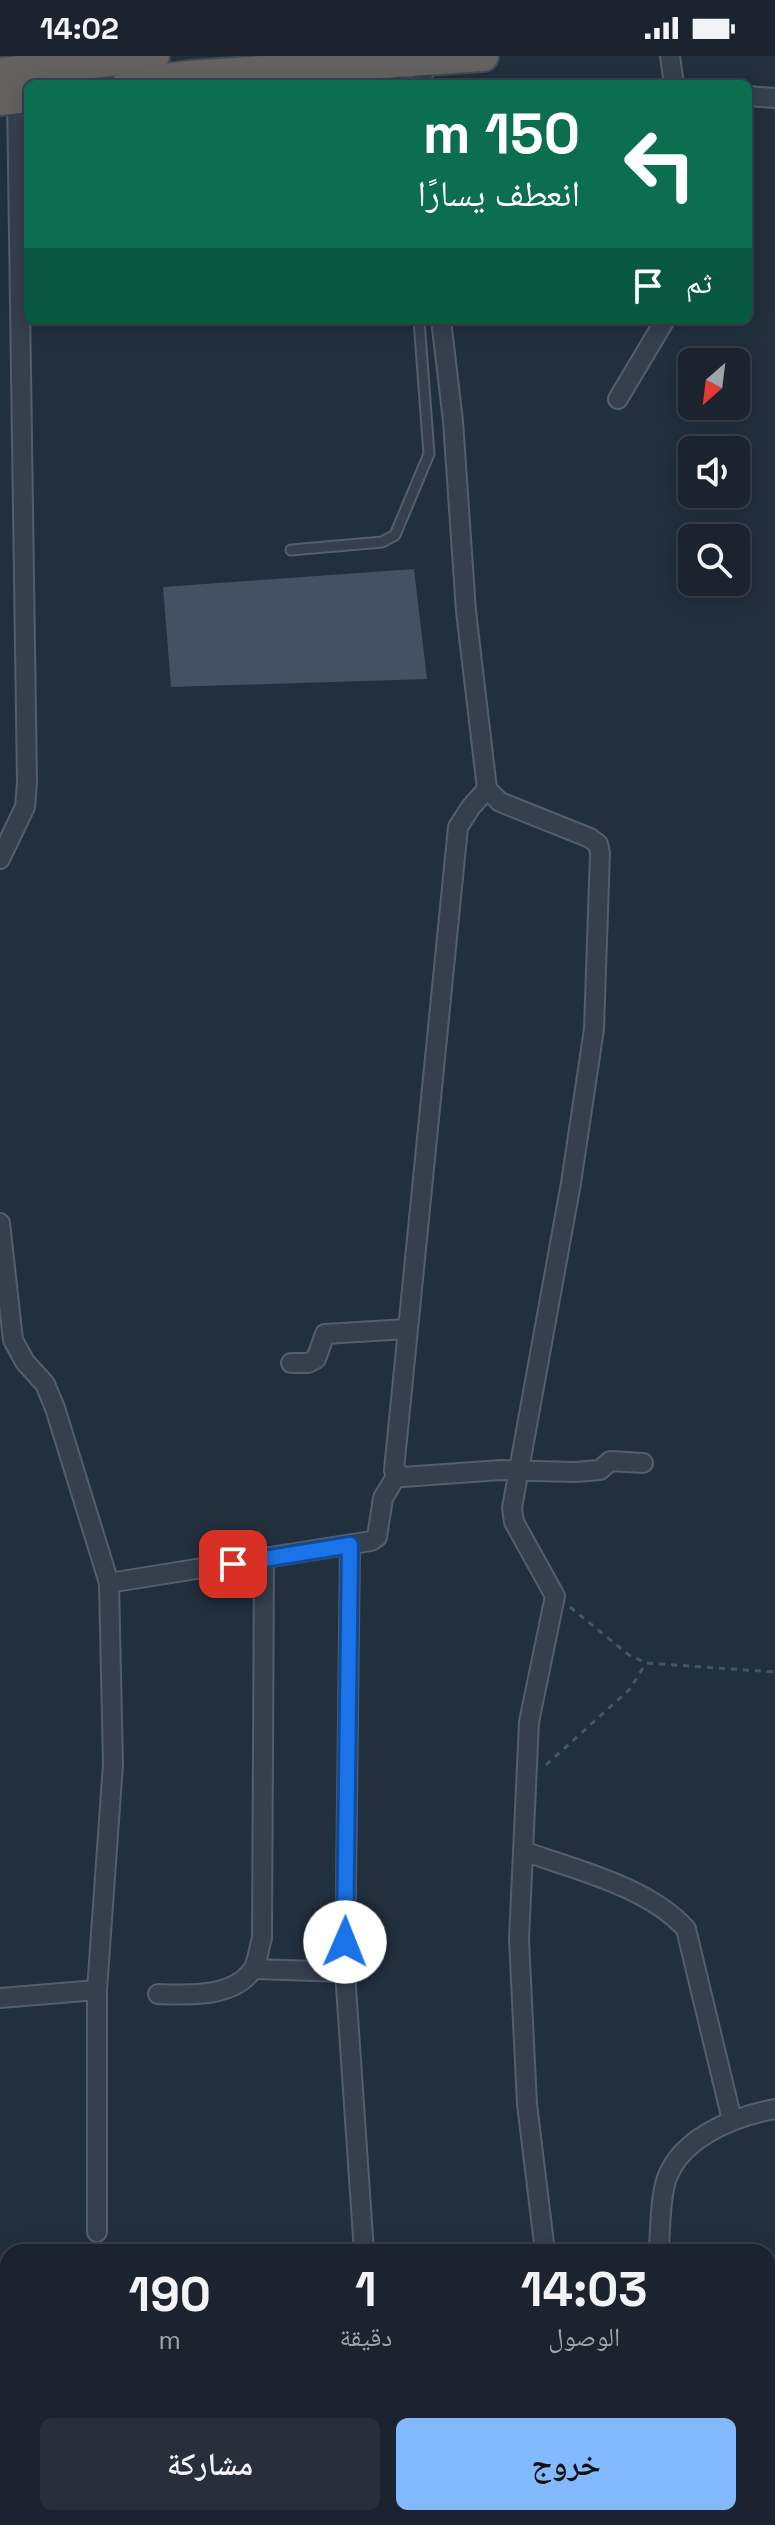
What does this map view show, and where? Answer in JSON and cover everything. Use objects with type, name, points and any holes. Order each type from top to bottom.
[{"type":"highway","points":[[0,73],[154,56]]},
{"type":"highway","points":[[159,80],[190,76],[411,72],[483,56]]},
{"type":"street","points":[[670,56],[673,80]]},
{"type":"street","points":[[752,96],[775,98]]},
{"type":"street","points":[[0,859],[25,807],[27,783],[15,98]]},
{"type":"street","points":[[441,324],[453,421],[466,611],[487,789],[500,802],[590,838],[598,844],[600,853],[594,1029],[571,1183],[512,1508],[514,1522],[555,1596],[529,1722],[519,1939],[527,2104],[544,2244]]},
{"type":"street","points":[[618,399],[663,324]]},
{"type":"street","points":[[397,1475],[393,1464],[458,827],[487,789]]},
{"type":"street","points":[[0,1223],[13,1340],[25,1362],[45,1384],[55,1408],[109,1583],[113,1764],[97,1990],[97,2232]]},
{"type":"street","points":[[291,1363],[308,1363],[316,1359],[325,1334],[407,1329]]},
{"type":"street","points":[[397,1475],[501,1470],[600,1470],[610,1461],[643,1463]]},
{"type":"street","points":[[109,1583],[371,1541],[377,1537],[383,1498],[397,1475]]},
{"type":"street","points":[[350,1545],[345,1972],[363,2244]]},
{"type":"street","points":[[158,1994],[201,1995],[233,1986],[253,1969],[262,1938],[264,1559]]},
{"type":"street","points":[[523,1851],[600,1877],[672,1913],[686,1929],[732,2120]]},
{"type":"street","points":[[253,1969],[345,1972]]},
{"type":"street","points":[[0,1998],[97,1990]]},
{"type":"street","points":[[660,2244],[664,2189],[677,2159],[713,2130],[732,2120],[775,2109]]},
{"type":"lane","points":[[291,550],[382,542],[395,535],[429,454],[419,324]]},
{"type":"path","points":[[555,1596],[629,1655],[646,1663],[775,1672]]},
{"type":"path","points":[[527,1768],[546,1765],[630,1689],[646,1663]]},
{"type":"building","points":[[414,569],[427,679],[171,687],[163,587]]},
{"type":"route","points":[[233,1564],[350,1545],[345,1942]]}]
